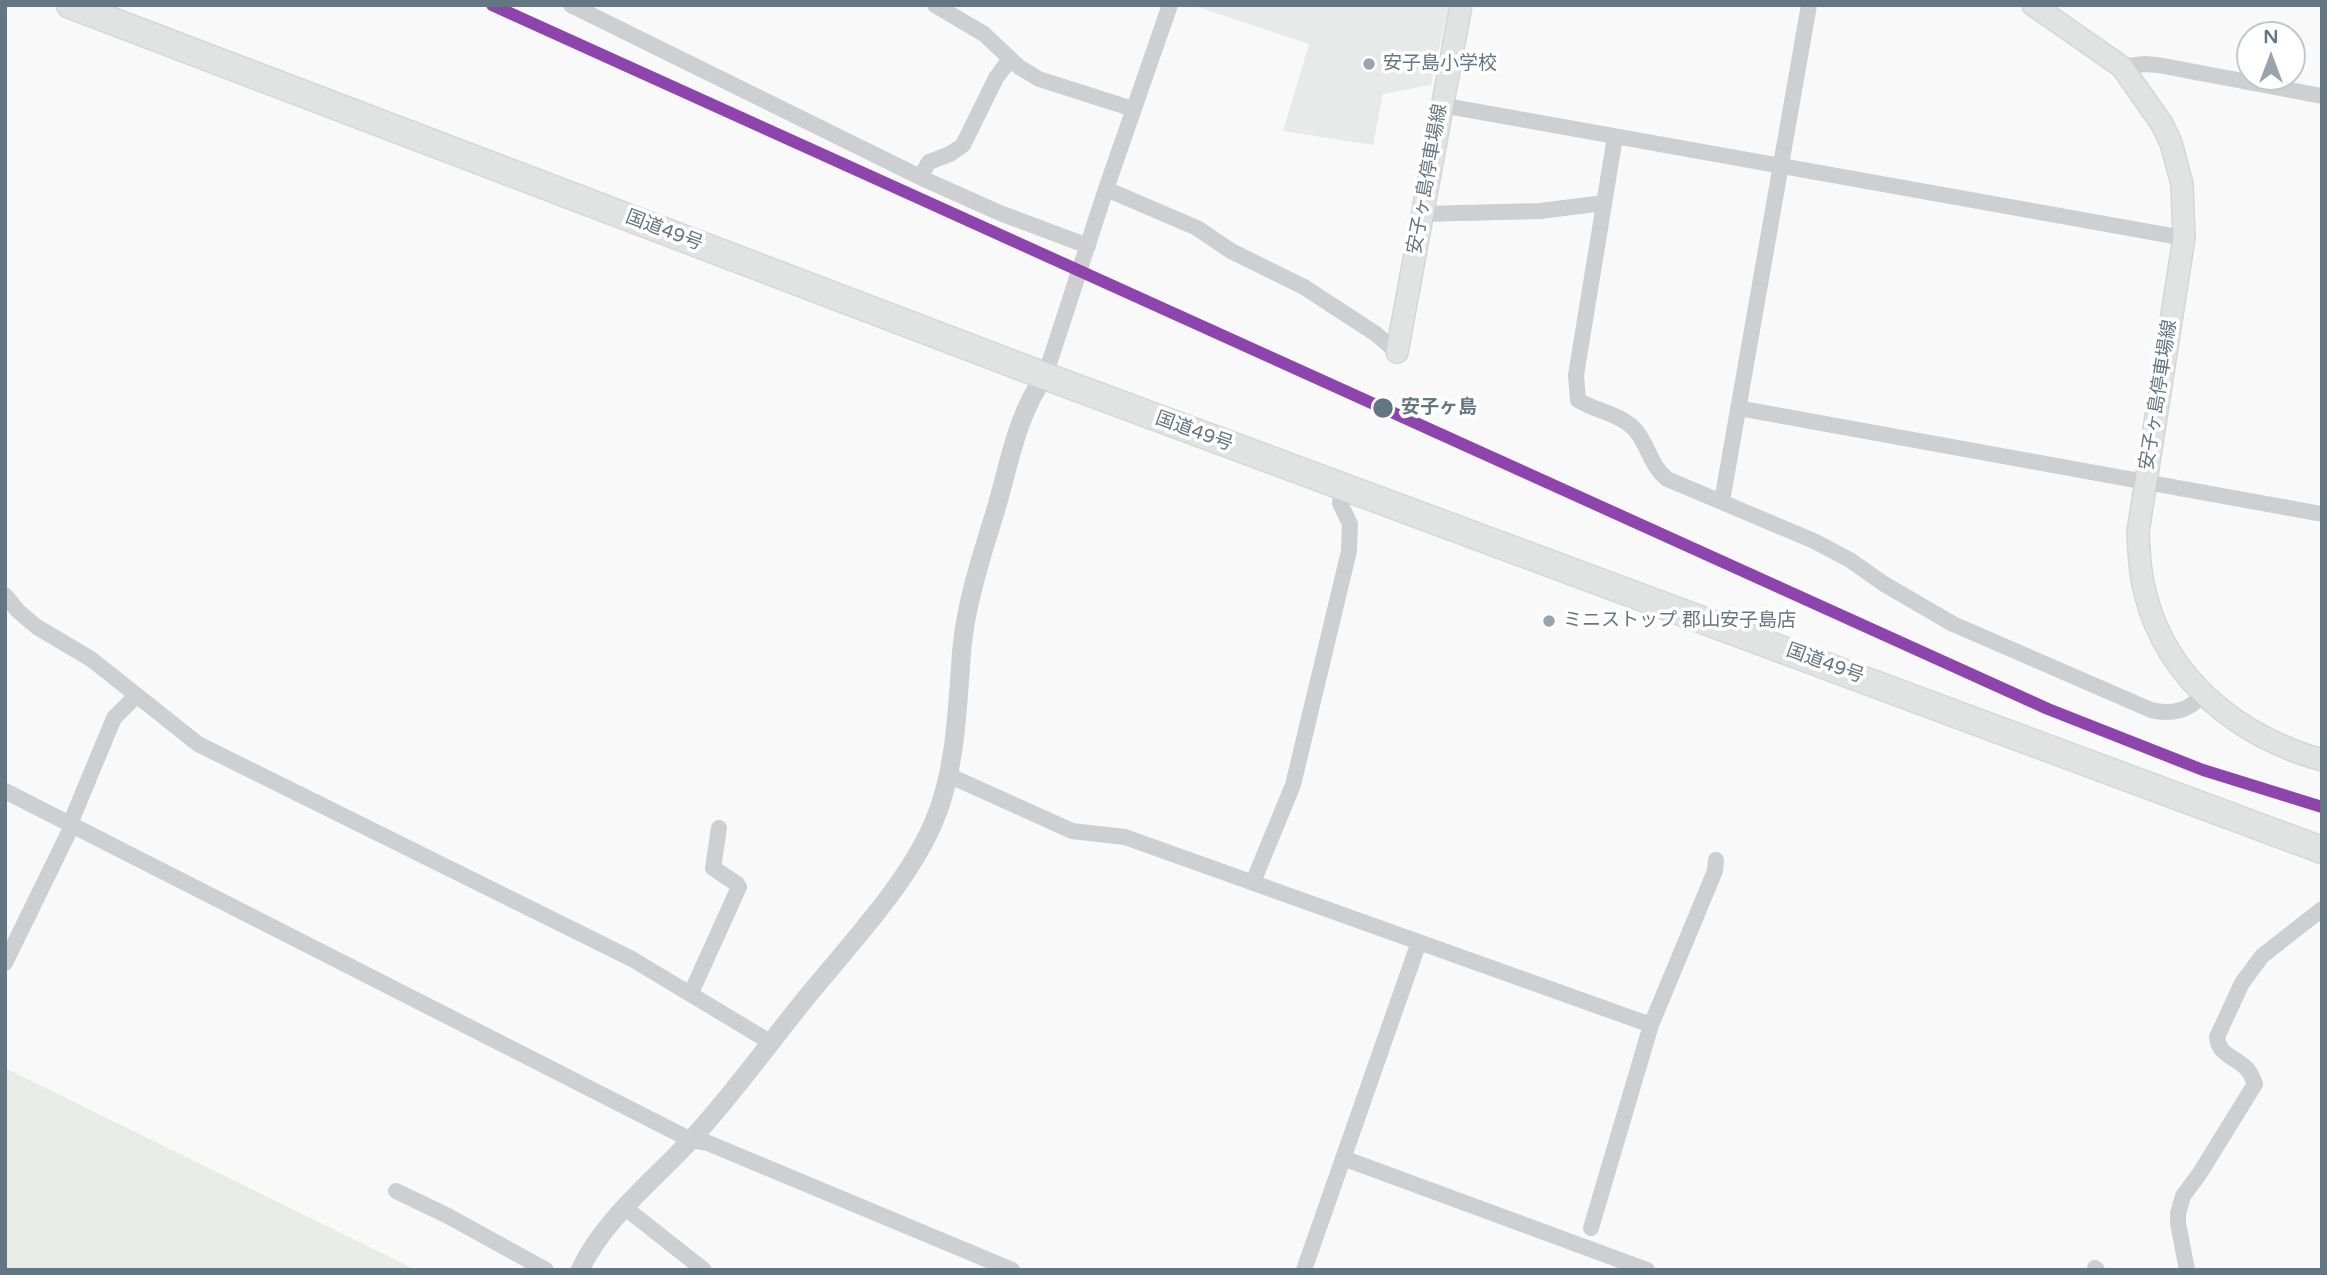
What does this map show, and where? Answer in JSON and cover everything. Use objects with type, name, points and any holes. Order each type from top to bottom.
[{"type":"highway","name":"国道49号","points":[[70,5],[1045,376],[2322,850]]},
{"type":"main road","name":"安子ヶ島停車場線","points":[[1397,352],[1461,5]]},
{"type":"main road","name":"安子ヶ島停車場線","points":[[2033,5],[2122,68],[2153,109],[2171,143],[2182,184],[2184,238],[2138,532],[2147,599],[2162,637],[2190,681],[2202,694],[2250,731],[2275,744],[2322,760]]},
{"type":"street","points":[[571,5],[919,177],[1000,213],[1088,246]]},
{"type":"street","points":[[935,5],[984,34],[1010,59],[1039,79],[1133,109]]},
{"type":"street","points":[[580,1270],[603,1232],[624,1207],[691,1140],[879,908],[918,853],[934,822],[948,775],[958,711],[963,646],[979,563],[1017,435],[1030,399],[1045,376],[1105,189],[1170,5]]},
{"type":"street","points":[[1722,501],[1809,5]]},
{"type":"street","points":[[919,177],[929,162],[950,154],[963,145],[996,78],[1010,59]]},
{"type":"street","points":[[2122,68],[2144,64],[2158,65],[2322,96]]},
{"type":"street","points":[[1441,105],[2184,238]]},
{"type":"street","points":[[1615,137],[1576,375],[1578,400],[1628,424],[1641,440],[1653,465],[1667,479],[1686,489],[1722,501],[1850,560],[1921,607],[1953,624],[2151,710],[2181,710],[2197,701],[2202,694]]},
{"type":"street","points":[[1105,189],[1196,228],[1231,251],[1304,287],[1376,334],[1397,352]]},
{"type":"street","points":[[1422,214],[1540,211],[1604,204]]},
{"type":"street","points":[[1738,408],[2322,514]]},
{"type":"street","points":[[1253,882],[1293,785],[1349,551],[1350,524],[1340,503],[1342,487]]},
{"type":"street","points":[[5,595],[18,611],[37,627],[91,659],[198,744],[632,959],[770,1042]]},
{"type":"street","points":[[5,963],[69,832],[114,718],[136,696]]},
{"type":"street","points":[[948,775],[1072,831],[1125,837],[1651,1025]]},
{"type":"street","points":[[5,791],[691,1140],[708,1143],[1012,1270]]},
{"type":"street","points":[[691,993],[739,887],[713,868],[719,828]]},
{"type":"street","points":[[1591,1228],[1651,1025],[1715,871],[1716,860]]},
{"type":"street","points":[[2187,1270],[2178,1223],[2183,1196],[2255,1084],[2249,1070],[2217,1045],[2217,1037],[2242,983],[2262,956],[2322,909]]},
{"type":"street","points":[[1304,1270],[1419,942]]},
{"type":"street","points":[[1343,1158],[1647,1270]]},
{"type":"street","points":[[396,1191],[449,1216],[546,1270]]},
{"type":"street","points":[[624,1207],[704,1270]]},
{"type":"shaded area","name":"安子島小学校","points":[[1191,5],[1449,5],[1431,85],[1383,94],[1373,145],[1283,131],[1309,44]]},
{"type":"shaded area","points":[[5,1068],[416,1270],[5,1270]]},
{"type":"transit line","points":[[492,5],[2048,709],[2203,770],[2322,807]]},
{"type":"place","name":"安子島小学校","points":[[1369,64]]},
{"type":"place","name":"安子ヶ島","points":[[1383,408]]},
{"type":"place","name":"ミニストップ 郡山安子島店","points":[[1549,621]]}]
